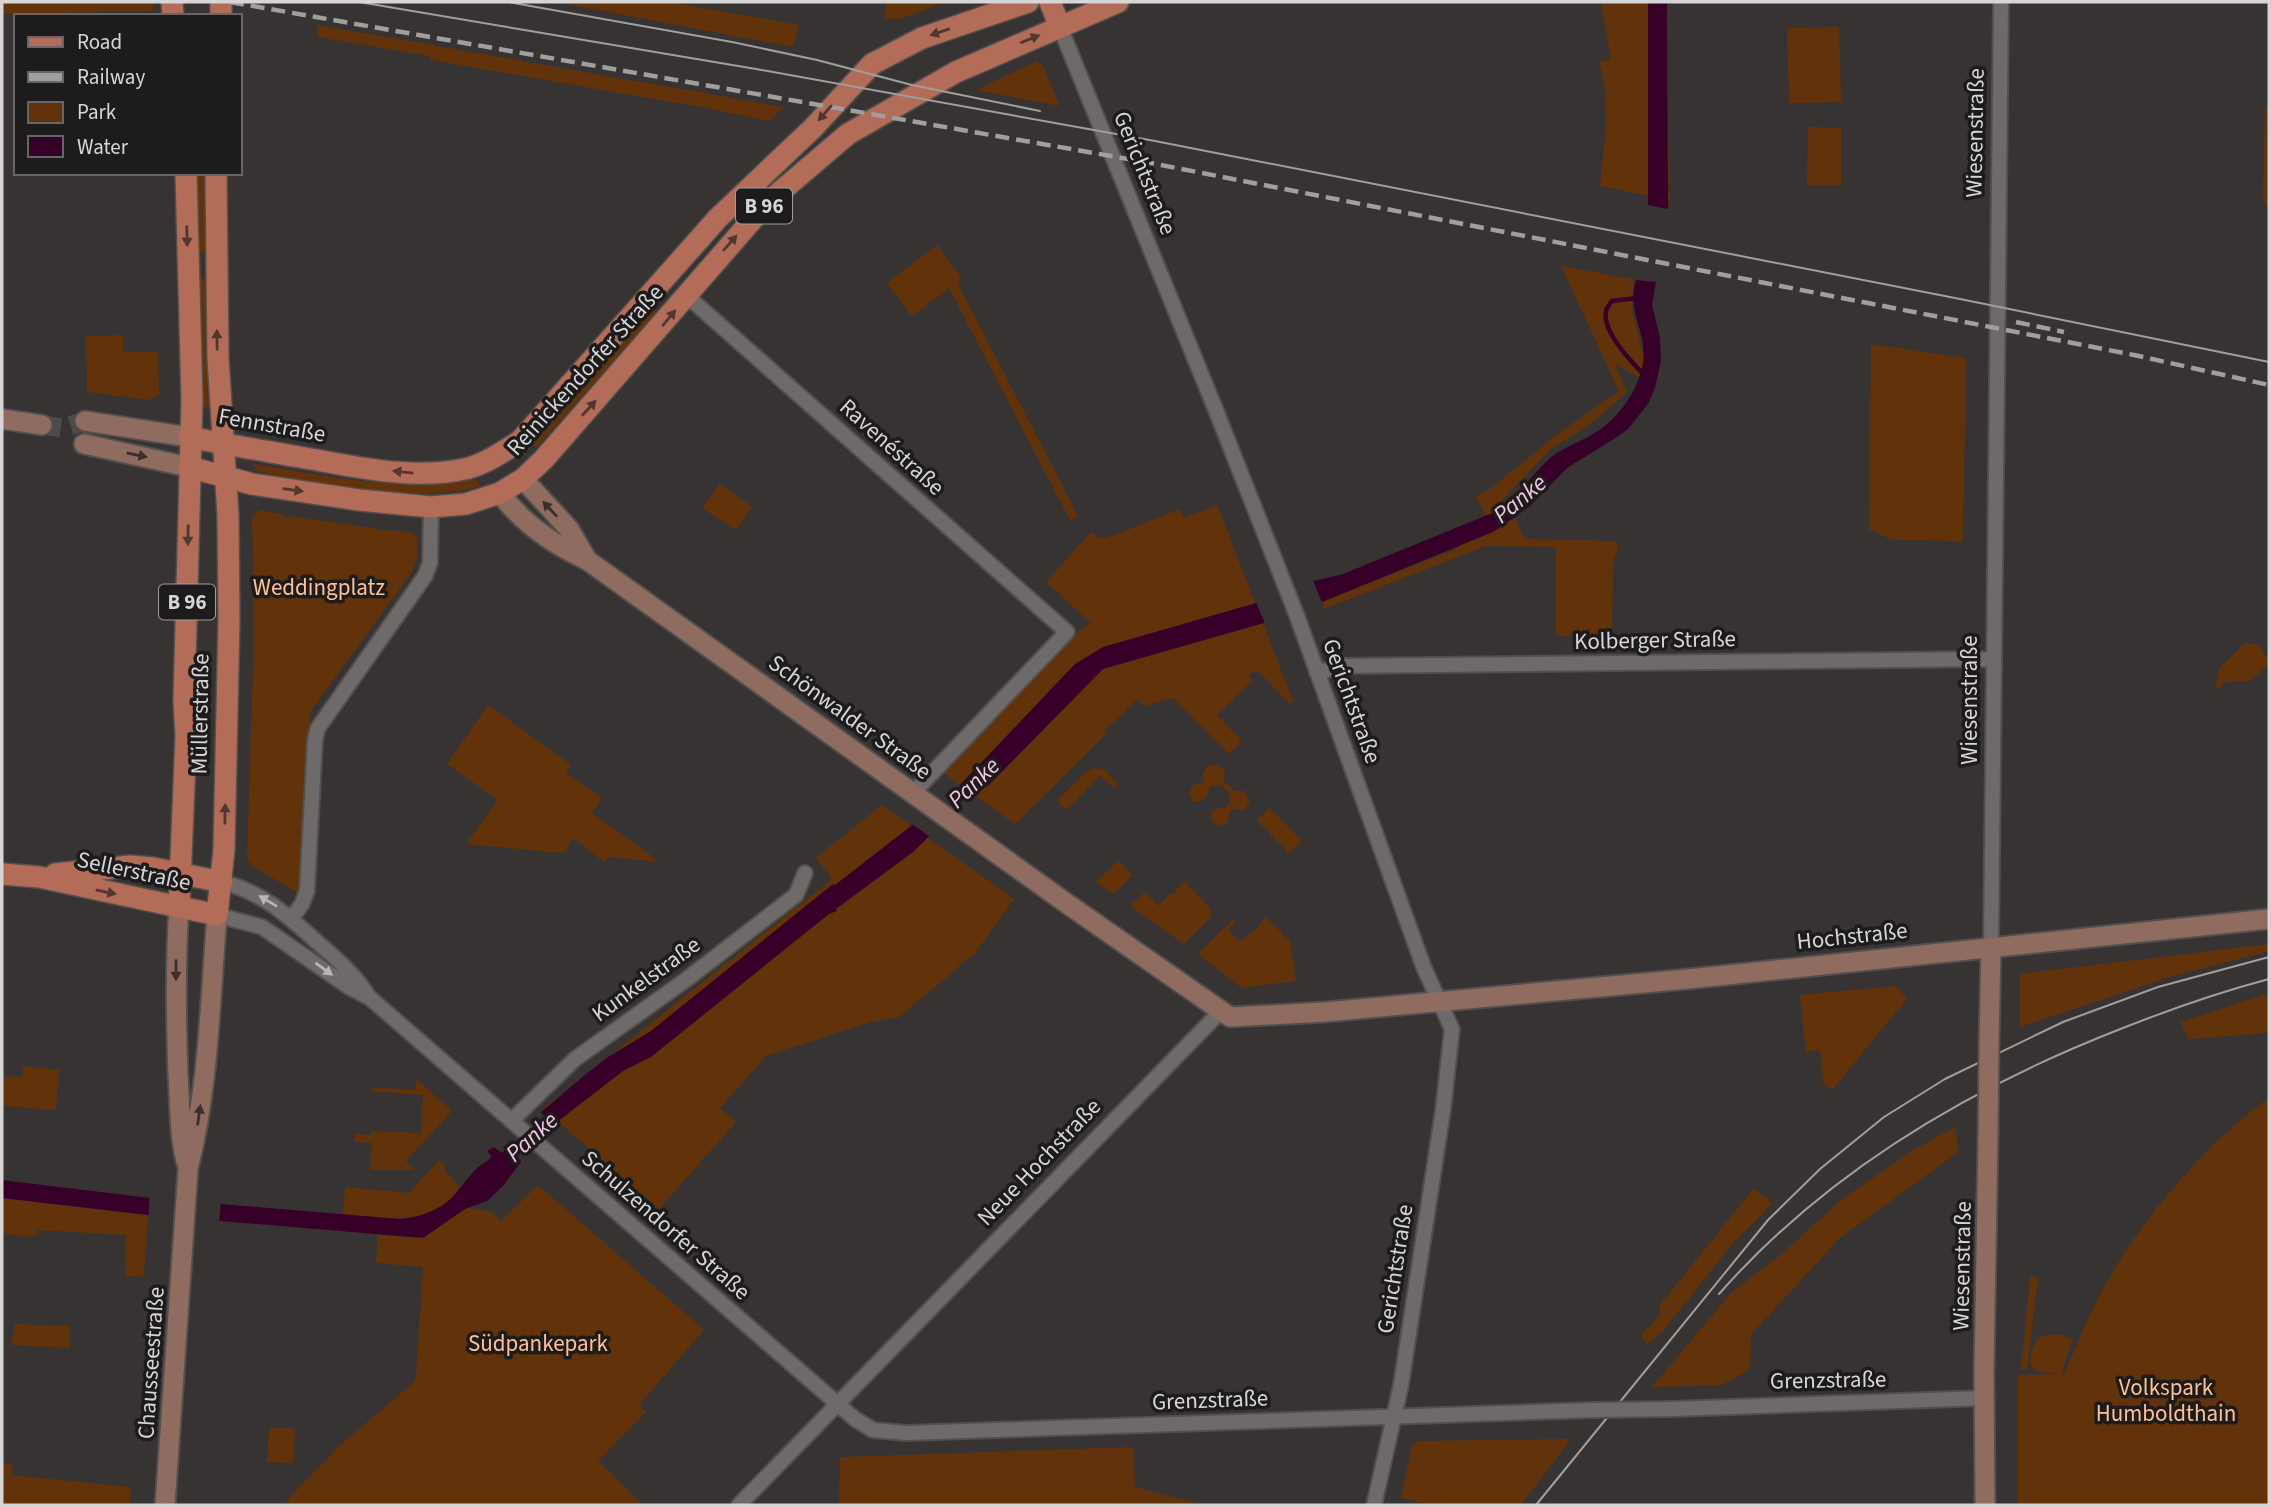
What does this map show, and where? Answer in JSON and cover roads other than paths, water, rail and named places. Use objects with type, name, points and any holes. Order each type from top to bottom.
[{"type":"main road","name":"Reinickendorfer Straße","points":[[451,472],[472,467],[520,441],[718,218],[813,128],[872,64],[922,38],[1028,2]]},
{"type":"main road","points":[[1050,2],[1060,27]]},
{"type":"main road","name":"Reinickendorfer Straße","points":[[431,507],[466,504],[500,493],[523,479],[544,459],[687,296],[733,239],[766,204],[848,134],[956,72],[1118,2]]},
{"type":"main road","name":"Müllerstraße","points":[[179,907],[186,736],[184,700],[192,400],[186,175]]},
{"type":"main road","name":"Müllerstraße","points":[[216,175],[218,358],[226,477],[229,619],[222,882],[218,915]]},
{"type":"main road","points":[[188,265],[216,265]]},
{"type":"main road","name":"Reinickendorfer Straße","points":[[666,277],[687,296]]},
{"type":"main road","name":"Fennstraße","points":[[189,437],[356,467],[409,473],[451,472]]},
{"type":"main road","name":"Reinickendorfer Straße","points":[[496,456],[523,479]]},
{"type":"main road","name":"Reinickendorfer Straße","points":[[496,456],[500,493]]},
{"type":"main road","points":[[189,467],[226,477]]},
{"type":"main road","name":"B 96","points":[[226,477],[252,484],[332,496],[431,507]]},
{"type":"main road","name":"Sellerstraße","points":[[39,877],[130,866],[222,882]]},
{"type":"main road","name":"Sellerstraße","points":[[2,874],[39,877],[218,915]]},
{"type":"street","name":"Wiesenstraße","points":[[1985,1505],[2001,2]]},
{"type":"street","name":"Gerichtstraße","points":[[1060,27],[1186,332],[1297,616],[1424,968],[1452,1029],[1424,1236],[1394,1416],[1374,1505]]},
{"type":"street","name":"Ravenéstraße","points":[[687,296],[1067,632],[913,793]]},
{"type":"street","points":[[2,419],[42,425]]},
{"type":"street","name":"Fennstraße","points":[[85,421],[189,437]]},
{"type":"street","points":[[85,443],[189,467]]},
{"type":"street","name":"Schönwalder Straße","points":[[523,479],[569,529],[587,560]]},
{"type":"street","name":"Schönwalder Straße","points":[[500,493],[515,514],[559,547],[587,560],[1221,1011]]},
{"type":"street","points":[[292,918],[307,891],[315,740],[318,728],[425,576],[430,562],[431,507]]},
{"type":"street","name":"Kolberger Straße","points":[[1317,673],[1340,666],[1993,659]]},
{"type":"street","name":"Kunkelstraße","points":[[515,1125],[575,1059],[687,979],[796,895],[805,873]]},
{"type":"street","name":"Schulzendorfer Straße","points":[[222,882],[258,895],[292,918],[358,978],[370,998]]},
{"type":"street","name":"Müllerstraße","points":[[179,907],[175,963],[177,1032],[181,1127],[188,1169]]},
{"type":"street","name":"Schulzendorfer Straße","points":[[218,915],[262,927],[349,987],[370,998],[837,1404]]},
{"type":"street","name":"Müllerstraße","points":[[185,1210],[188,1169],[196,1135],[208,1043],[218,915]]},
{"type":"street","name":"Hochstraße","points":[[1439,1001],[1688,979],[2269,919]]},
{"type":"street","points":[[1221,1011],[1230,1017],[1325,1012],[1439,1001]]},
{"type":"street","name":"Neue Hochstraße","points":[[739,1505],[1221,1011]]},
{"type":"street","name":"Chausseestraße","points":[[165,1505],[185,1210]]},
{"type":"street","name":"Grenzstraße","points":[[837,1404],[862,1424],[873,1430],[890,1433],[1985,1398]]},
{"type":"water","points":[[1648,2],[1667,2],[1668,209],[1648,205]]},
{"type":"water","name":"Panke","points":[[1636,280],[1656,282],[1652,305],[1660,338],[1661,361],[1648,404],[1628,429],[1567,468],[1530,506],[1493,532],[1264,623],[1103,669],[988,786],[983,784],[913,852],[836,909],[837,911],[829,914],[651,1057],[623,1071],[557,1122],[487,1201],[465,1209],[423,1238],[148,1215],[2,1198],[2,1180],[150,1198],[400,1219],[423,1215],[437,1208],[450,1199],[475,1170],[490,1159],[487,1151],[494,1147],[502,1153],[540,1113],[586,1074],[651,1031],[960,785],[1075,664],[1103,647],[1256,603],[1314,581],[1343,574],[1502,509],[1554,455],[1604,426],[1627,402],[1641,373],[1644,352],[1635,313]]},
{"type":"waterway","points":[[1637,298],[1612,301],[1606,310],[1606,319],[1608,328],[1619,346],[1644,375]]},
{"type":"tunnel","points":[[42,425],[63,428],[85,421]]},
{"type":"tram line","points":[[359,2],[756,69],[1155,141],[2269,362]]},
{"type":"tram line","points":[[508,2],[732,42],[817,60],[912,85],[1040,111]]},
{"type":"tram line","points":[[1536,1505],[1768,1220],[1820,1169],[1884,1117],[1945,1079],[2063,1022],[2158,987],[2269,957]]},
{"type":"tram line","points":[[1719,1294],[1761,1249],[1807,1208],[1855,1171],[1957,1105],[2066,1051],[2196,1001],[2269,979]]},
{"type":"railway","points":[[230,2],[1151,163],[2134,355],[2269,385]]},
{"type":"railway","points":[[2016,322],[2064,332]]},
{"type":"park label","name":"Weddingplatz","points":[[319,587]]},
{"type":"park label","name":"Südpankepark","points":[[538,1343]]},
{"type":"park label","name":"Volkspark Humboldthain","points":[[2166,1400]]}]
